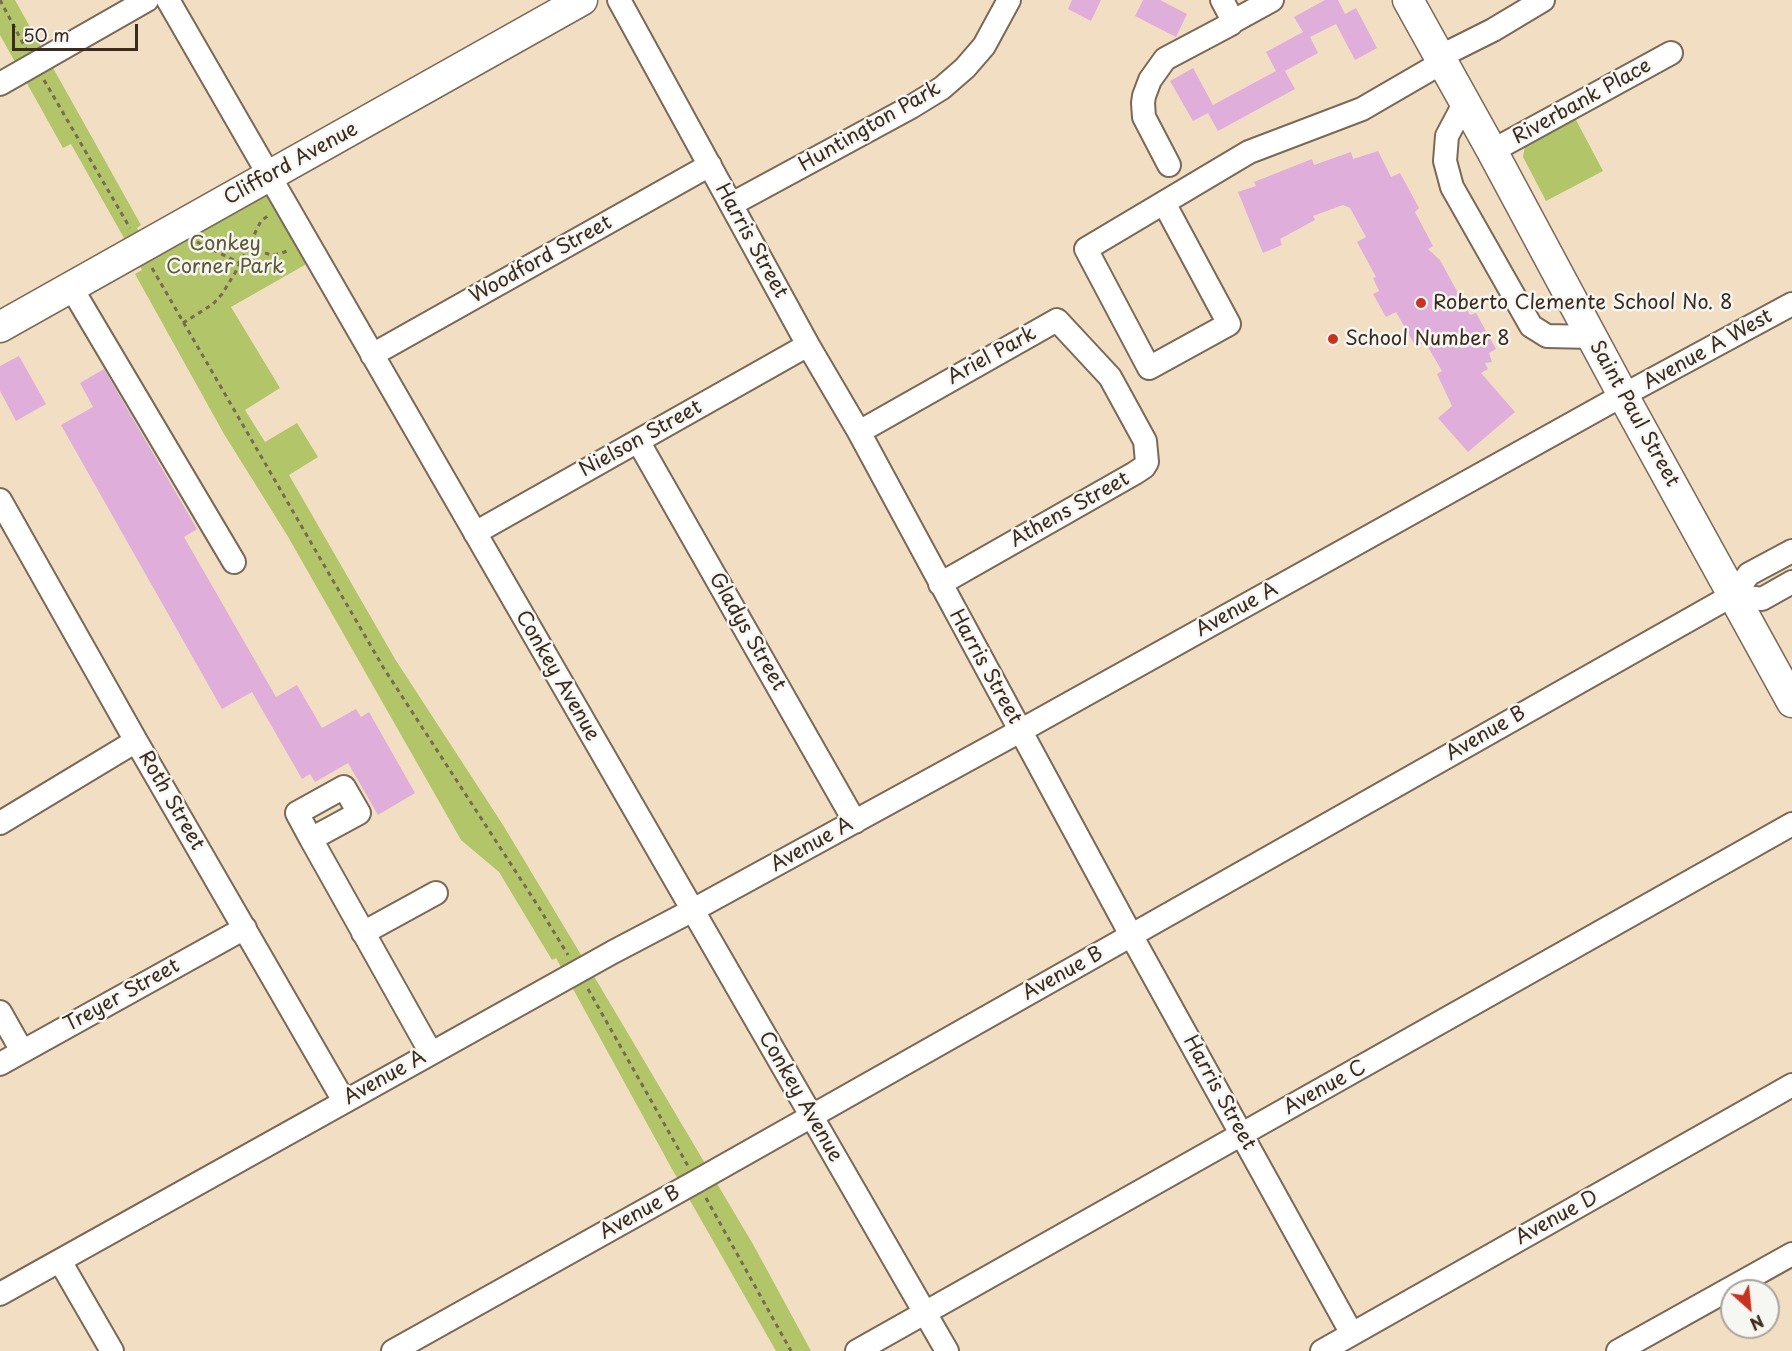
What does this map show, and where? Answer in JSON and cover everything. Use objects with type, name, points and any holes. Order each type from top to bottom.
[{"type":"main road","name":"Clifford Avenue","points":[[0,327],[582,0]]},
{"type":"main road","name":"Saint Paul Street","points":[[1408,0],[1792,702]]},
{"type":"street","points":[[0,84],[147,0]]},
{"type":"street","name":"Conkey Avenue","points":[[168,0],[947,1351]]},
{"type":"street","name":"Harris Street","points":[[619,0],[808,345],[859,432],[1131,935],[1352,1334]]},
{"type":"street","name":"Huntington Park","points":[[732,204],[911,107],[942,87],[965,68],[984,46],[1009,0]]},
{"type":"street","points":[[1222,0],[1232,22]]},
{"type":"street","points":[[1169,165],[1144,117],[1143,103],[1148,86],[1158,68],[1165,59],[1272,0]]},
{"type":"street","points":[[1164,203],[1229,324],[1149,368],[1086,249],[1249,152],[1362,109],[1543,0]]},
{"type":"street","name":"Riverbank Place","points":[[1492,151],[1671,53]]},
{"type":"street","points":[[1465,102],[1447,136],[1445,161],[1452,187],[1531,326],[1547,336],[1592,337]]},
{"type":"street","name":"Woodford Street","points":[[372,355],[710,165]]},
{"type":"street","points":[[71,287],[234,562]]},
{"type":"street","name":"Avenue A West","points":[[1623,395],[1792,304]]},
{"type":"street","name":"Ariel Park","points":[[859,432],[1057,320],[1110,377]]},
{"type":"street","name":"Nielson Street","points":[[475,533],[808,345]]},
{"type":"street","name":"Athens Street","points":[[940,584],[1144,467],[1147,462],[1145,441],[1110,377]]},
{"type":"street","name":"Avenue A","points":[[0,1294],[578,971],[855,822],[1623,395]]},
{"type":"street","name":"Gladys Street","points":[[638,441],[855,822]]},
{"type":"street","name":"Roth Street","points":[[0,500],[344,1101]]},
{"type":"street","name":"Avenue B","points":[[393,1351],[1732,595],[1749,574],[1792,550]]},
{"type":"street","points":[[1732,595],[1762,598],[1792,582]]},
{"type":"street","points":[[0,823],[136,741]]},
{"type":"street","name":"Avenue C","points":[[857,1351],[1792,824]]},
{"type":"street","points":[[311,839],[431,1053]]},
{"type":"street","points":[[363,933],[436,893]]},
{"type":"street","name":"Treyer Street","points":[[0,1064],[245,928]]},
{"type":"street","points":[[0,1012],[22,1051]]},
{"type":"street","name":"Avenue D","points":[[1322,1351],[1792,1085]]},
{"type":"street","points":[[1618,1351],[1792,1254]]},
{"type":"street","points":[[60,1261],[112,1351]]},
{"type":"path","points":[[0,0],[183,323],[383,667],[578,971],[791,1351]]},
{"type":"path","points":[[183,323],[213,304],[228,285],[261,221],[287,205]]},
{"type":"path","points":[[186,222],[197,243],[240,263]]},
{"type":"path","points":[[248,247],[264,254],[279,254],[307,240]]},
{"type":"green space","name":"Conkey Corner Park","points":[[0,0],[15,0],[141,225],[137,228],[147,244],[270,175],[317,258],[231,307],[280,388],[245,410],[265,442],[297,423],[318,457],[289,475],[395,659],[503,825],[601,988],[754,1246],[811,1351],[776,1351],[672,1169],[556,958],[552,960],[499,872],[461,840],[287,535],[224,434],[135,274],[142,270],[71,144],[63,148],[0,35]]},
{"type":"green space","points":[[1575,118],[1603,171],[1546,201],[1523,157],[1525,146]]},
{"type":"building","points":[[1072,0],[1101,0],[1091,21],[1068,9]]},
{"type":"building","points":[[1143,0],[1160,0],[1187,14],[1176,37],[1135,16]]},
{"type":"building","points":[[1325,0],[1338,0],[1345,14],[1356,8],[1377,48],[1355,60],[1336,24],[1310,37],[1318,53],[1285,71],[1295,89],[1218,131],[1208,113],[1193,121],[1170,81],[1193,68],[1213,105],[1276,71],[1266,52],[1303,32],[1294,17]]},
{"type":"building","name":"Roberto Clemente School No. 8","points":[[1378,151],[1391,177],[1400,173],[1419,208],[1415,212],[1433,246],[1428,249],[1440,260],[1470,315],[1476,313],[1496,349],[1489,353],[1492,362],[1485,363],[1488,369],[1481,373],[1515,412],[1468,452],[1438,418],[1452,406],[1437,374],[1442,371],[1425,342],[1416,347],[1396,312],[1386,317],[1373,294],[1379,291],[1373,278],[1376,277],[1357,242],[1366,237],[1350,208],[1343,205],[1313,216],[1315,220],[1280,239],[1282,245],[1263,253],[1238,192],[1256,186],[1254,182],[1312,159],[1314,165],[1351,152],[1353,159]]},
{"type":"building","points":[[19,356],[46,404],[16,421],[0,391],[0,366]]},
{"type":"building","points":[[104,369],[197,529],[184,537],[276,697],[297,685],[322,728],[356,709],[361,717],[369,712],[415,793],[378,815],[348,763],[315,782],[310,774],[302,779],[252,692],[222,709],[61,425],[93,407],[80,383]]},
{"type":"place","name":"Roberto Clemente School No. 8","points":[[1421,303]]},
{"type":"place","name":"School Number 8","points":[[1333,339]]}]
